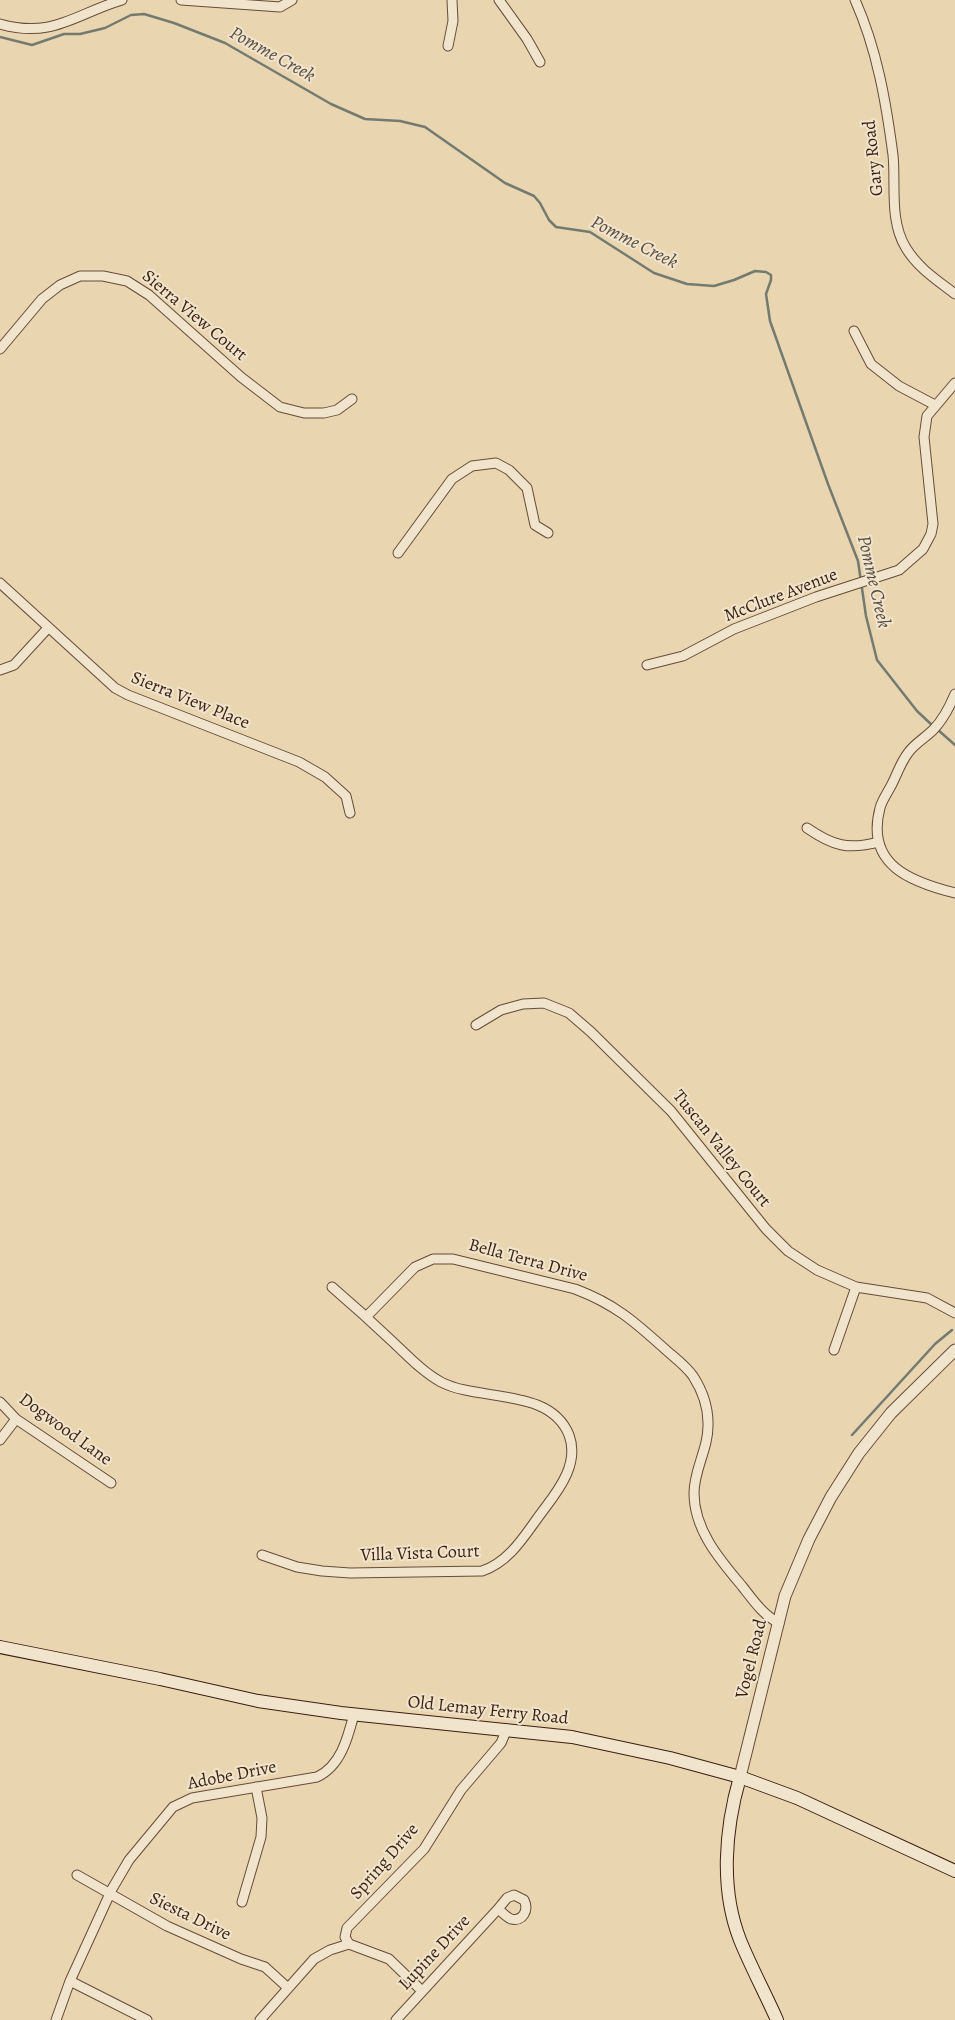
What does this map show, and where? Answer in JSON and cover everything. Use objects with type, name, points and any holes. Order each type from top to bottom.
[{"type":"main road","name":"Old Lemay Ferry Road","points":[[0,1647],[151,1677],[258,1701],[354,1714],[507,1729],[598,1742],[670,1758],[740,1777],[820,1807],[955,1871]]},
{"type":"main road","name":"Vogel Road","points":[[740,1777],[734,1798],[728,1838],[727,1878],[731,1908],[740,1939],[777,2020]]},
{"type":"street","points":[[0,24],[17,28],[48,28],[69,22],[122,0]]},
{"type":"street","points":[[181,0],[280,7],[292,0]]},
{"type":"street","points":[[448,46],[453,21],[452,0]]},
{"type":"street","points":[[499,0],[527,39],[540,62]]},
{"type":"street","name":"Gary Road","points":[[856,0],[871,41],[882,82],[893,157],[896,212],[899,230],[905,246],[917,264],[955,294]]},
{"type":"street","name":"Sierra View Court","points":[[0,349],[42,299],[60,285],[80,276],[103,276],[127,281],[149,295],[241,377],[280,407],[304,412],[324,413],[338,410],[352,399]]},
{"type":"street","points":[[854,331],[871,364],[898,386],[935,405]]},
{"type":"street","name":"McClure Avenue","points":[[647,666],[683,656],[734,629],[816,597],[899,570],[911,561],[923,549],[931,534],[933,524],[924,437],[927,416],[955,383]]},
{"type":"street","points":[[398,553],[452,479],[472,466],[496,463],[509,470],[526,488],[535,525],[548,533]]},
{"type":"street","name":"Sierra View Place","points":[[0,583],[115,688],[128,695],[299,762],[325,777],[346,796],[350,813]]},
{"type":"street","points":[[0,670],[14,665],[48,628]]},
{"type":"street","points":[[955,694],[950,705],[934,728],[908,753],[880,806],[877,822],[879,842],[885,856],[896,870],[926,886],[955,893]]},
{"type":"street","points":[[807,828],[827,841],[844,846],[860,847],[879,842]]},
{"type":"street","name":"Tuscan Valley Court","points":[[476,1025],[501,1010],[523,1004],[544,1003],[569,1013],[591,1032],[671,1111],[766,1229],[788,1251],[817,1270],[856,1288],[927,1298],[955,1313]]},
{"type":"street","name":"Bella Terra Drive","points":[[366,1317],[415,1267],[433,1259],[443,1258],[473,1263],[575,1289],[620,1310],[684,1366],[699,1387],[706,1408],[708,1423],[706,1447],[696,1477],[694,1494],[698,1517],[716,1554],[759,1608],[779,1623]]},
{"type":"street","name":"Villa Vista Court","points":[[262,1554],[297,1567],[322,1571],[360,1573],[482,1571],[497,1565],[509,1555],[557,1492],[567,1474],[571,1456],[570,1437],[551,1412],[532,1403],[461,1390],[439,1381],[417,1364],[332,1287]]},
{"type":"street","points":[[834,1350],[856,1288]]},
{"type":"street","name":"Vogel Road","points":[[740,1777],[786,1596],[809,1538],[831,1497],[859,1453],[891,1413],[955,1350]]},
{"type":"street","name":"Dogwood Lane","points":[[0,1402],[16,1418],[111,1484]]},
{"type":"street","points":[[0,1440],[16,1418]]},
{"type":"street","name":"Adobe Drive","points":[[56,2020],[70,1982],[110,1892],[129,1860],[172,1807],[192,1798],[317,1777],[324,1774],[333,1765],[347,1741],[354,1714]]},
{"type":"street","name":"Spring Drive","points":[[349,1944],[345,1937],[347,1928],[424,1848],[461,1790],[501,1743],[507,1729]]},
{"type":"street","points":[[242,1902],[261,1837],[262,1818],[256,1787]]},
{"type":"street","name":"Siesta Drive","points":[[76,1875],[110,1892],[167,1926],[241,1959],[265,1967],[288,1988]]},
{"type":"street","name":"Lupine Drive","points":[[396,2020],[498,1909]]},
{"type":"street","points":[[260,2020],[314,1959],[330,1950],[349,1944],[389,1958],[422,1991]]},
{"type":"street","points":[[70,1982],[147,2020]]},
{"type":"waterway","name":"Pomme Creek","points":[[0,37],[32,45],[64,34],[80,34],[105,28],[131,15],[144,14],[174,23],[225,43],[331,104],[365,119],[400,121],[425,127],[505,183],[534,196],[549,220],[556,227],[590,232],[654,273],[687,284],[714,286],[755,271],[766,272],[771,275],[766,294],[770,321],[828,484],[858,561],[866,616],[877,660],[917,711],[933,726]]},
{"type":"waterway","name":"Pomme Creek","points":[[937,729],[955,745]]},
{"type":"waterway","points":[[852,1435],[935,1344],[952,1330]]}]
